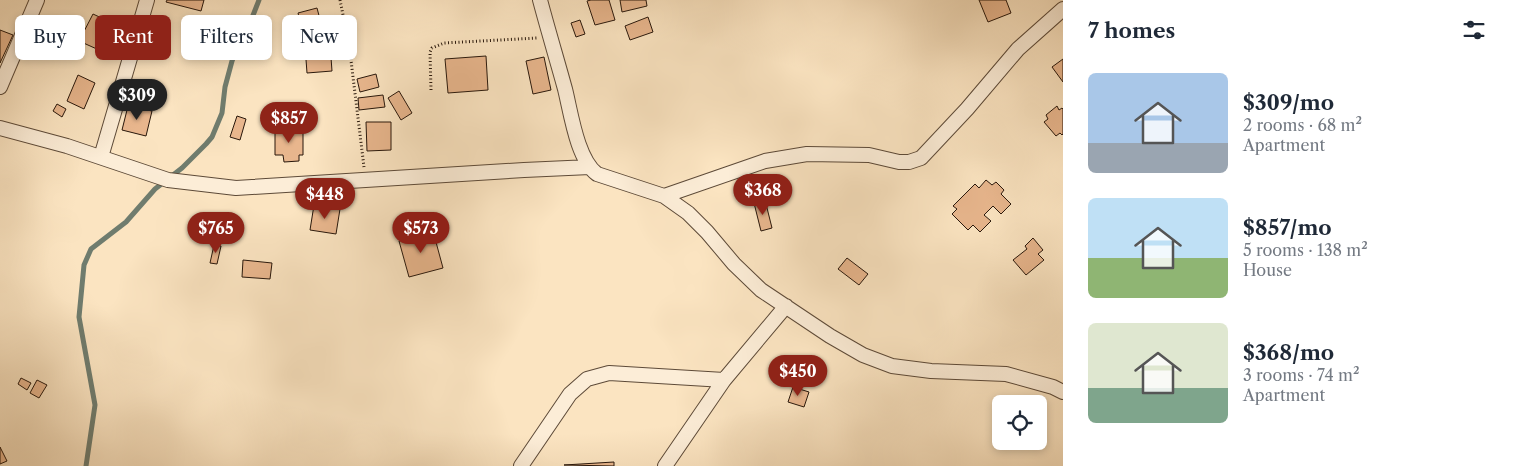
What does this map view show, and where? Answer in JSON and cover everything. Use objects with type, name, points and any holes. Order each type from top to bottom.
[{"type":"street","points":[[0,87],[37,0]]},
{"type":"street","points":[[101,157],[147,0]]},
{"type":"street","points":[[540,0],[573,129],[590,167],[597,174],[664,196],[688,213],[734,264],[761,290],[830,336],[863,355],[892,366],[931,371],[1006,374],[1053,387],[1063,392]]},
{"type":"street","points":[[664,196],[765,161],[807,154],[869,155],[899,162],[909,162],[920,158],[967,109],[1018,48],[1063,9]]},
{"type":"street","points":[[0,128],[67,146],[168,180],[236,188],[590,167]]},
{"type":"street","points":[[665,466],[724,380],[786,306]]},
{"type":"street","points":[[521,466],[570,394],[587,379],[609,373],[724,380]]},
{"type":"path","points":[[340,0],[349,44],[366,180]]},
{"type":"path","points":[[431,90],[430,52],[437,45],[444,43],[550,37]]},
{"type":"building","points":[[167,0],[204,0],[201,11],[166,2]]},
{"type":"building","points":[[609,0],[615,20],[595,25],[587,1]]},
{"type":"building","points":[[620,0],[646,0],[647,6],[622,12]]},
{"type":"building","points":[[979,0],[1006,0],[1011,13],[988,22]]},
{"type":"building","points":[[317,8],[319,15],[298,15],[298,13]]},
{"type":"building","points":[[93,14],[95,15],[95,48],[85,44],[85,29]]},
{"type":"building","points":[[648,17],[653,32],[630,40],[625,26]]},
{"type":"building","points":[[580,20],[585,34],[576,37],[571,23]]},
{"type":"building","points":[[0,30],[13,35],[0,63]]},
{"type":"building","points":[[486,56],[488,90],[448,93],[445,59]]},
{"type":"building","points":[[544,57],[551,90],[533,94],[526,61]]},
{"type":"building","points":[[1063,59],[1063,82],[1052,67]]},
{"type":"building","points":[[306,60],[331,60],[332,71],[307,73]]},
{"type":"building","points":[[376,74],[379,87],[360,92],[357,79]]},
{"type":"building","points":[[78,75],[95,83],[84,109],[67,101]]},
{"type":"building","points":[[132,82],[161,89],[156,107],[128,99]]},
{"type":"building","points":[[399,91],[412,113],[401,120],[388,98]]},
{"type":"building","points":[[383,95],[385,107],[359,110],[358,98]]},
{"type":"building","points":[[57,104],[66,109],[62,117],[53,111]]},
{"type":"building","points":[[128,106],[152,111],[146,136],[122,130]]},
{"type":"building","points":[[1057,106],[1059,110],[1063,109],[1063,134],[1060,133],[1056,136],[1044,122],[1048,119],[1046,115]]},
{"type":"building","points":[[289,114],[307,116],[305,127],[287,124]]},
{"type":"building","points":[[237,116],[246,119],[240,140],[230,137]]},
{"type":"building","points":[[366,122],[391,122],[391,150],[367,151]]},
{"type":"building","points":[[303,128],[303,155],[299,155],[299,161],[284,162],[283,155],[275,155],[275,129]]},
{"type":"building","points":[[986,180],[992,185],[996,182],[1004,190],[1001,194],[1011,204],[1001,214],[993,206],[984,215],[991,221],[980,232],[973,225],[968,230],[952,214],[957,209],[953,206],[975,184],[979,188]]},
{"type":"building","points":[[765,200],[772,228],[761,231],[754,203]]},
{"type":"building","points":[[314,205],[340,209],[336,234],[310,230]]},
{"type":"building","points":[[433,231],[443,268],[409,277],[399,241]]},
{"type":"building","points":[[1033,238],[1043,250],[1038,254],[1044,260],[1026,275],[1013,260],[1027,249],[1025,246]]},
{"type":"building","points":[[214,245],[221,246],[217,264],[210,263]]},
{"type":"building","points":[[847,258],[868,274],[859,285],[838,269]]},
{"type":"building","points":[[243,260],[272,263],[270,279],[242,277]]},
{"type":"building","points":[[21,378],[31,383],[27,390],[18,384]]},
{"type":"building","points":[[37,380],[47,385],[39,398],[30,393]]},
{"type":"building","points":[[793,387],[809,392],[804,407],[788,402]]},
{"type":"building","points":[[0,447],[7,461],[0,464]]},
{"type":"building","points":[[614,462],[614,466],[564,465]]},
{"type":"waterway","points":[[86,466],[95,405],[79,317],[84,265],[91,249],[126,222],[155,189],[182,168],[212,137],[222,113],[225,87],[232,61],[235,53],[241,46],[259,0]]}]
